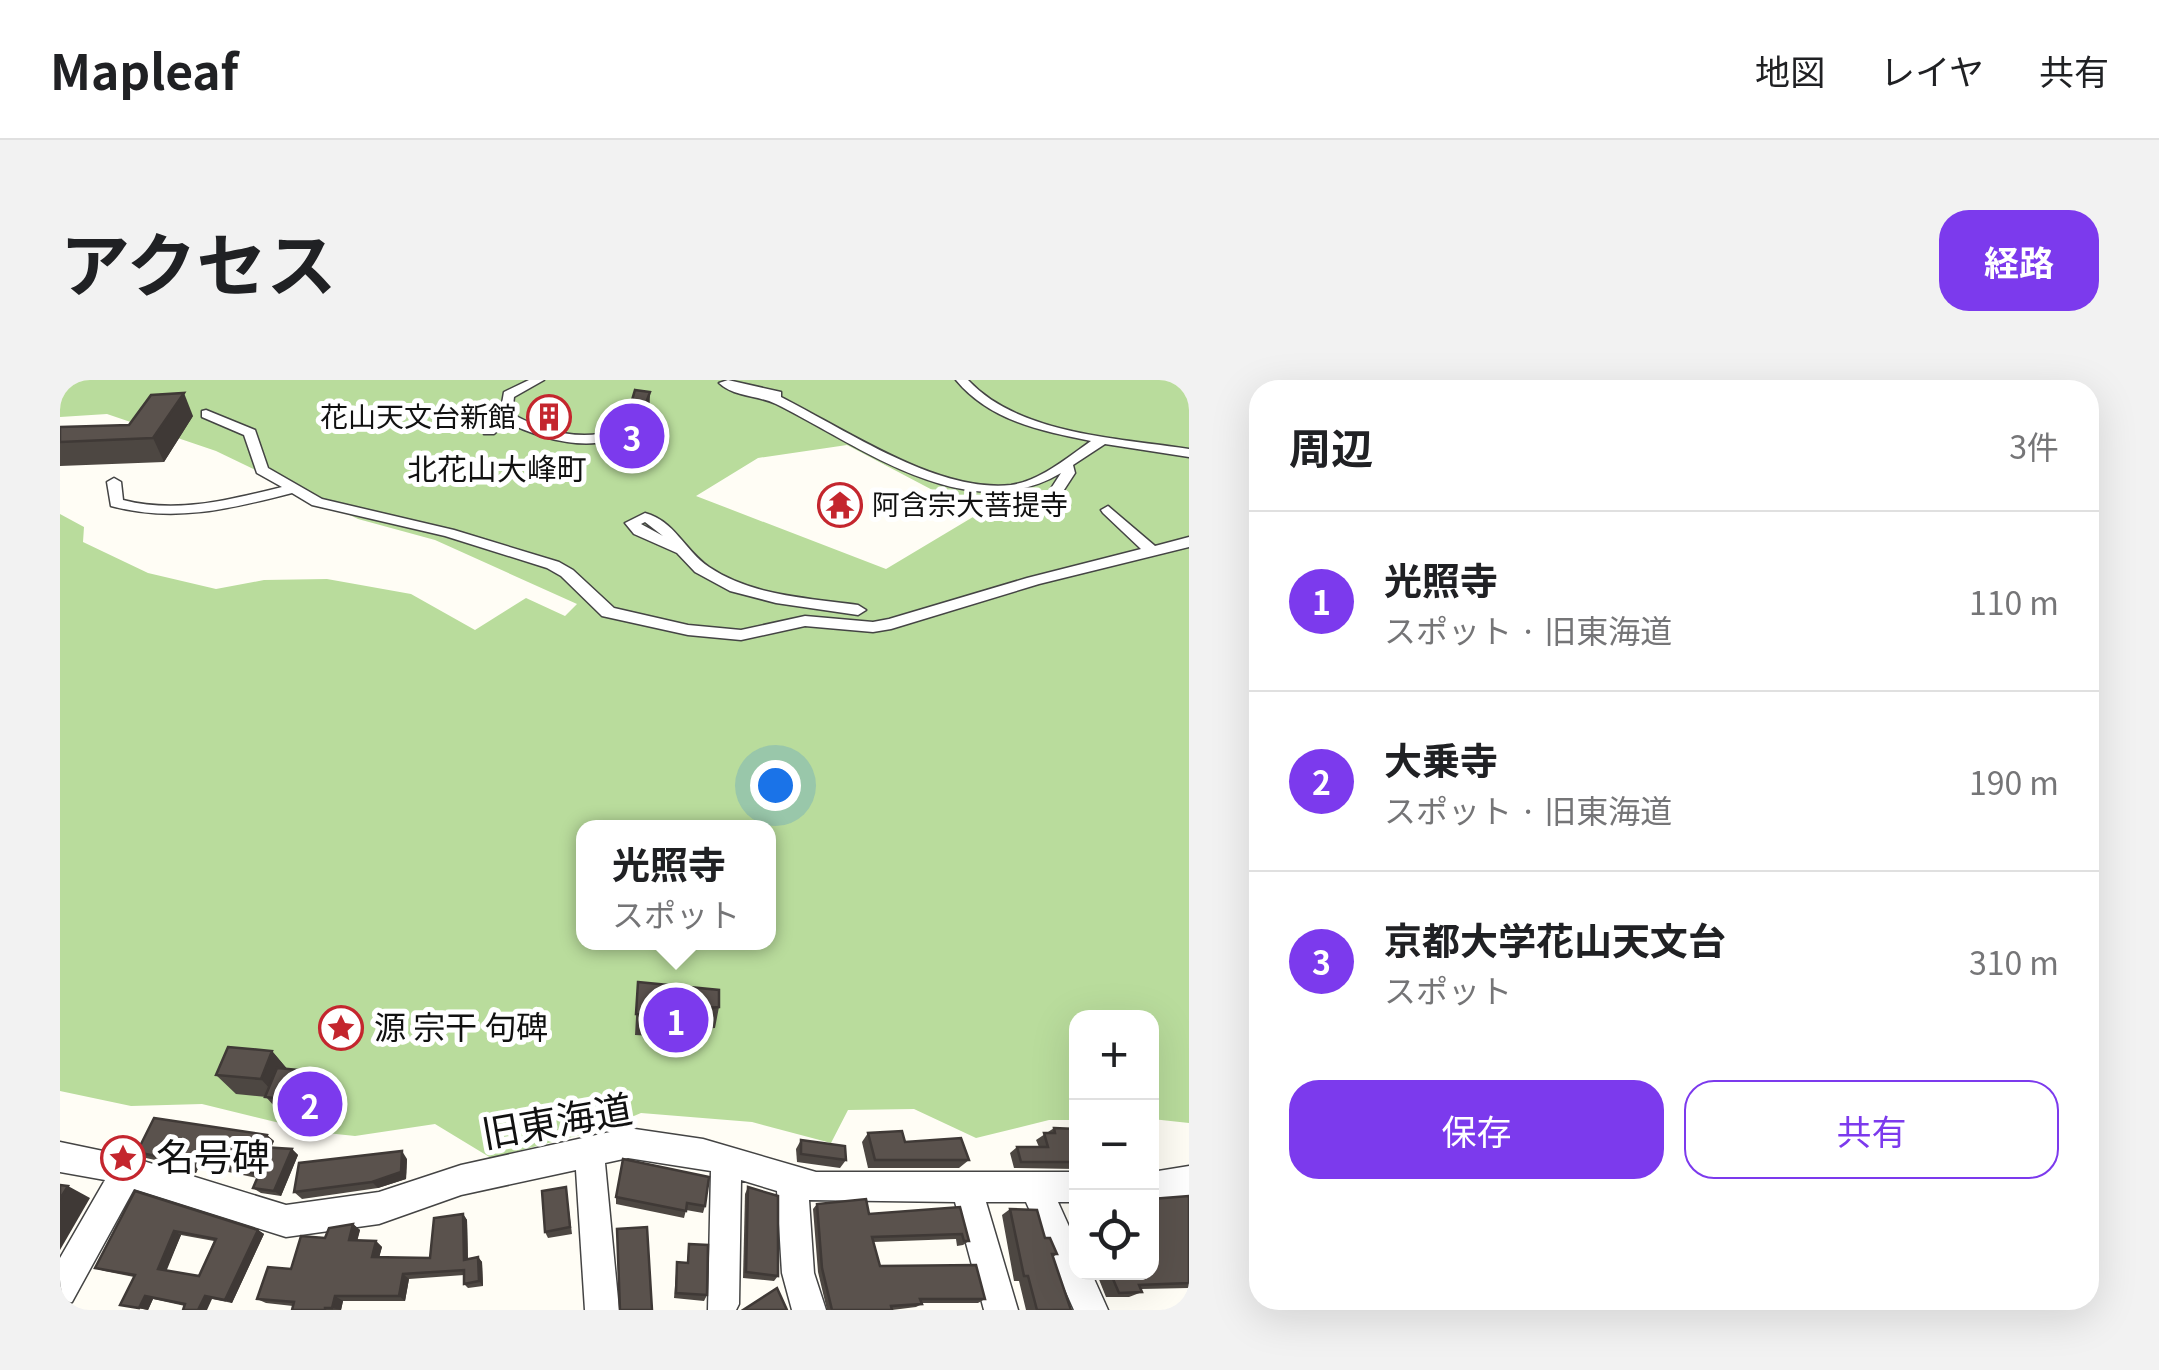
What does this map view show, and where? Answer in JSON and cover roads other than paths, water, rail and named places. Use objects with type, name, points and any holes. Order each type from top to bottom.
[{"type":"street","points":[[490,431],[506,416],[508,395],[538,380]]},
{"type":"street","points":[[962,380],[977,397],[1012,415],[1189,453]]},
{"type":"street","points":[[721,381],[728,388],[777,395],[953,484],[1009,489],[1026,484],[1106,438]]},
{"type":"street","points":[[206,414],[250,433],[262,470],[317,502],[450,533],[553,565],[567,573],[608,612],[624,618],[742,635],[805,621],[873,627],[1189,542]]},
{"type":"street","points":[[506,416],[546,434],[589,438],[622,432],[619,420]]},
{"type":"street","points":[[1058,490],[1068,473],[1065,462]]},
{"type":"street","points":[[114,482],[116,504],[151,514],[211,508],[292,489]]},
{"type":"street","points":[[1108,510],[1152,551]]},
{"type":"street","points":[[680,549],[632,527],[637,520],[662,523],[680,549],[700,568],[736,586],[835,606],[921,614]]},
{"type":"street","name":"旧東海道","points":[[60,1158],[126,1171],[286,1221],[379,1208],[461,1180],[628,1143],[666,1146],[816,1187],[967,1190],[1069,1187]]},
{"type":"street","points":[[588,1150],[602,1310]]},
{"type":"street","points":[[722,1304],[726,1162]]},
{"type":"street","points":[[60,1290],[126,1171]]},
{"type":"street","points":[[792,1182],[798,1273],[809,1310]]},
{"type":"street","points":[[1159,1186],[1189,1182]]},
{"type":"street","points":[[1034,1186],[1091,1310]]},
{"type":"street","points":[[967,1190],[1001,1310]]},
{"type":"place","name":"花山天文台新館","points":[[549,417]]},
{"type":"place","name":"京都大学花山天文台","points":[[632,436]]},
{"type":"place","name":"阿含宗大菩提寺","points":[[840,505]]},
{"type":"place","name":"光照寺","points":[[676,1020]]},
{"type":"place","name":"源 宗干 句碑","points":[[341,1028]]},
{"type":"place","name":"大乗寺","points":[[310,1104]]},
{"type":"place","name":"名号碑","points":[[123,1158]]},
{"type":"district","name":"北花山大峰町","points":[[497,470]]}]
